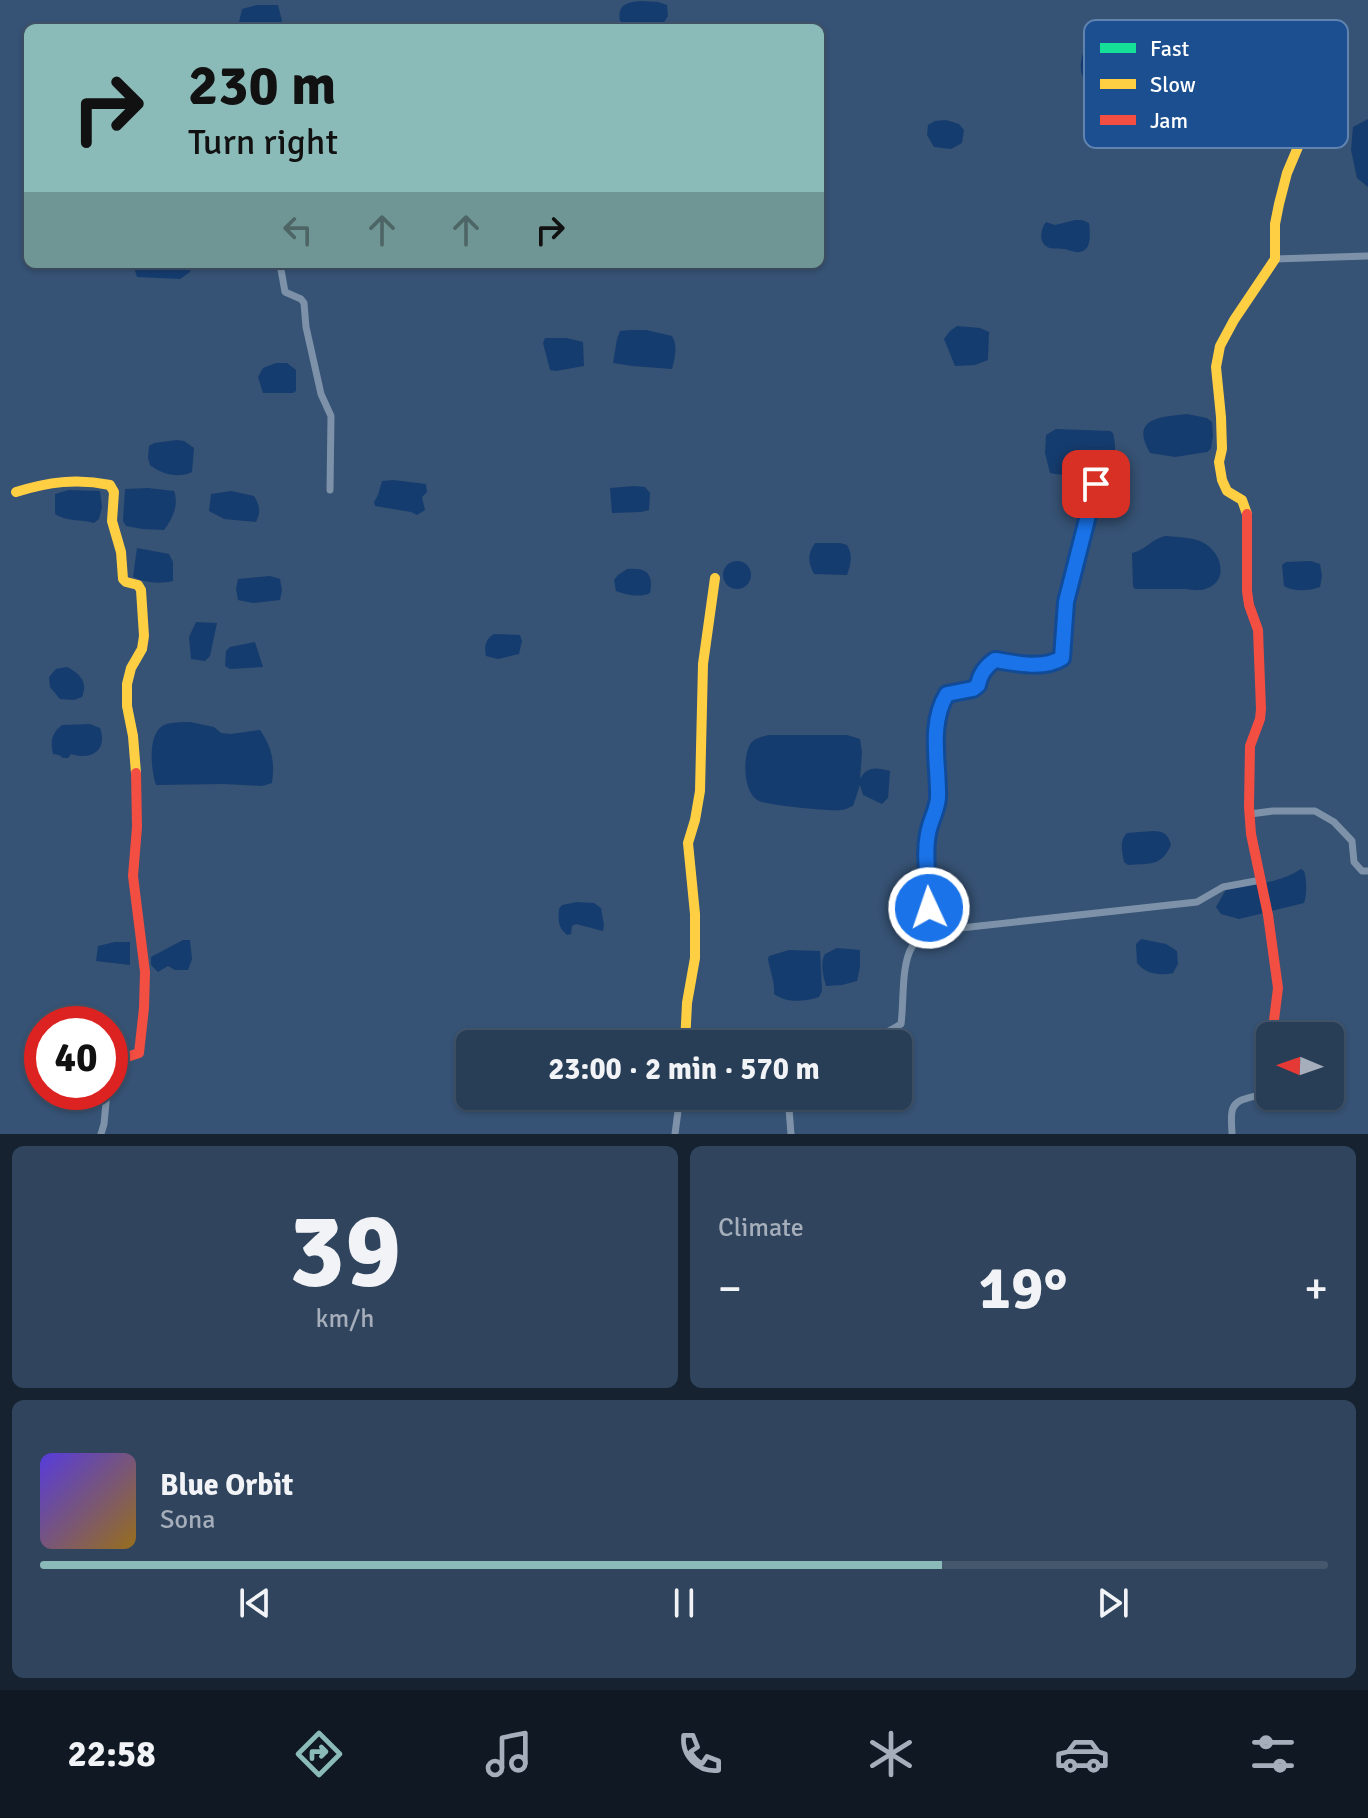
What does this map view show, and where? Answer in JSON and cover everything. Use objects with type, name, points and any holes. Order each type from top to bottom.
[{"type":"street","points":[[1274,1022],[1278,988],[1250,814],[1250,746],[1260,719],[1258,630],[1247,591],[1247,512],[1242,500],[1227,491],[1219,462],[1222,449],[1216,367],[1220,346],[1227,333],[1275,259],[1275,224],[1279,204],[1298,148]]},
{"type":"street","points":[[1275,259],[1367,256]]},
{"type":"street","points":[[281,268],[285,292],[304,303],[306,327],[321,394],[331,416],[330,490]]},
{"type":"street","points":[[16,492],[47,482],[93,480],[110,485],[114,492],[112,521],[121,552],[123,579],[138,585],[141,590],[144,636],[142,649],[131,668],[127,684],[127,706],[136,772],[137,827],[133,876],[145,972],[144,1008],[139,1053],[128,1057]]},
{"type":"street","points":[[928,932],[926,850],[927,835],[938,801],[936,742],[943,700],[947,694],[973,689],[987,665],[995,660],[1027,665],[1052,663],[1062,658],[1066,602],[1096,484]]},
{"type":"street","points":[[686,1030],[695,958],[695,914],[688,843],[700,791],[703,664],[715,578]]},
{"type":"street","points":[[1250,814],[1315,811],[1334,822],[1352,841],[1354,862],[1362,871],[1368,871]]},
{"type":"street","points":[[892,1030],[901,1024],[905,970],[910,950],[924,932],[1197,902],[1223,887],[1261,880]]},
{"type":"street","points":[[1232,1134],[1233,1109],[1239,1101],[1256,1097]]},
{"type":"street","points":[[101,1134],[105,1110]]},
{"type":"street","points":[[675,1134],[678,1110]]},
{"type":"street","points":[[789,1110],[791,1134]]},
{"type":"water","points":[[631,2],[667,5],[668,16],[663,24],[625,24],[620,21],[620,11]]},
{"type":"water","points":[[278,5],[282,21],[280,24],[240,24],[242,9]]},
{"type":"water","points":[[1084,51],[1084,78],[1082,75]]},
{"type":"water","points":[[1368,119],[1368,187],[1357,178],[1351,150],[1353,127]]},
{"type":"water","points":[[946,120],[959,124],[964,130],[962,143],[951,149],[934,147],[927,135],[928,125]]},
{"type":"water","points":[[1075,220],[1089,223],[1089,242],[1085,250],[1075,252],[1043,244],[1041,233],[1046,222],[1055,225]]},
{"type":"water","points":[[134,268],[190,268],[190,272],[180,279],[137,277]]},
{"type":"water","points":[[957,326],[989,332],[988,360],[975,365],[955,366],[944,339]]},
{"type":"water","points":[[620,331],[672,336],[675,356],[672,369],[613,363]]},
{"type":"water","points":[[545,338],[583,342],[584,366],[550,370],[543,343]]},
{"type":"water","points":[[287,363],[296,370],[296,391],[293,393],[263,393],[258,377],[263,368]]},
{"type":"water","points":[[1187,414],[1212,422],[1211,449],[1175,457],[1150,453],[1143,432],[1146,426],[1159,418]]},
{"type":"water","points":[[1056,429],[1110,431],[1115,444],[1112,460],[1102,470],[1086,475],[1050,473],[1045,453],[1046,435]]},
{"type":"water","points":[[177,440],[194,448],[192,472],[170,474],[150,465],[149,446]]},
{"type":"water","points":[[382,481],[426,484],[427,492],[422,497],[425,510],[417,515],[375,506]]},
{"type":"water","points":[[645,487],[650,493],[649,510],[612,513],[610,488]]},
{"type":"water","points":[[125,489],[174,491],[174,511],[164,530],[126,526],[123,521]]},
{"type":"water","points":[[69,490],[100,491],[102,507],[99,519],[94,523],[55,514],[55,494]]},
{"type":"water","points":[[231,491],[254,496],[259,509],[256,522],[224,519],[209,511],[211,494]]},
{"type":"water","points":[[1165,536],[1193,539],[1209,546],[1220,566],[1218,580],[1201,590],[1135,589],[1132,553]]},
{"type":"water","points":[[815,543],[847,545],[851,560],[847,575],[814,574],[809,558]]},
{"type":"water","points":[[137,548],[169,554],[173,562],[173,581],[142,581],[133,577]]},
{"type":"water","points":[[737,561],[747,565],[751,575],[747,585],[737,589],[727,585],[723,575],[727,565]]},
{"type":"water","points":[[1311,561],[1320,564],[1320,587],[1302,590],[1284,586],[1282,565],[1286,562]]},
{"type":"water","points":[[627,569],[647,573],[651,581],[650,593],[633,595],[616,591],[614,580]]},
{"type":"water","points":[[270,576],[280,579],[280,600],[253,603],[238,600],[238,579]]},
{"type":"water","points":[[196,622],[217,623],[210,656],[205,661],[191,659],[189,637]]},
{"type":"water","points":[[494,634],[520,635],[519,654],[498,659],[486,656],[486,644]]},
{"type":"water","points":[[255,642],[263,667],[230,669],[225,666],[226,651],[230,647]]},
{"type":"water","points":[[67,667],[84,683],[82,697],[74,700],[60,699],[50,687],[49,677],[56,669]]},
{"type":"water","points":[[190,722],[214,727],[221,733],[260,730],[272,755],[272,783],[262,786],[156,785],[152,762],[155,736],[164,725]]},
{"type":"water","points":[[90,724],[100,728],[102,735],[96,752],[86,756],[71,754],[68,758],[53,754],[53,737],[62,725]]},
{"type":"water","points":[[768,735],[847,735],[860,739],[860,779],[872,769],[890,771],[888,798],[882,804],[863,795],[860,785],[853,806],[843,810],[800,808],[759,801],[747,783],[746,757],[753,741]]},
{"type":"water","points":[[1153,831],[1165,834],[1170,841],[1171,845],[1163,857],[1149,864],[1128,865],[1124,862],[1124,836],[1127,833]]},
{"type":"water","points":[[1301,869],[1306,883],[1304,903],[1239,919],[1221,914],[1216,907],[1227,888],[1274,881]]},
{"type":"water","points":[[594,903],[601,908],[603,931],[576,924],[572,926],[571,934],[564,932],[559,924],[559,909],[562,905]]},
{"type":"water","points":[[1141,939],[1166,944],[1177,951],[1178,964],[1173,973],[1153,973],[1137,963],[1136,944]]},
{"type":"water","points":[[183,940],[190,940],[192,959],[188,970],[175,970],[168,966],[158,972],[151,965],[151,957]]},
{"type":"water","points":[[130,942],[130,965],[96,961],[98,946]]},
{"type":"water","points":[[837,948],[860,950],[857,981],[826,986],[823,958]]},
{"type":"water","points":[[789,950],[820,951],[822,991],[819,997],[796,1001],[774,994],[769,956]]},
{"type":"traffic: fast","points":[[928,932],[927,839],[938,798],[938,718],[947,694],[973,689],[995,660],[1038,664],[1062,658],[1066,602],[1096,484]]},
{"type":"traffic: slow","points":[[1247,514],[1242,500],[1227,491],[1222,480],[1216,367],[1220,346],[1234,320],[1275,259],[1275,224],[1279,204],[1298,148]]},
{"type":"traffic: slow","points":[[16,492],[74,482],[110,485],[114,492],[112,521],[121,552],[123,579],[138,585],[141,590],[144,636],[142,649],[131,668],[127,684],[136,773]]},
{"type":"traffic: slow","points":[[686,1030],[695,958],[695,914],[688,843],[700,791],[703,664],[715,578]]},
{"type":"traffic: jam","points":[[1247,514],[1247,591],[1258,630],[1261,709],[1250,746],[1249,807],[1278,988],[1274,1022]]},
{"type":"traffic: jam","points":[[128,1057],[139,1053],[144,1008],[145,972],[133,876],[137,827],[136,773]]},
{"type":"route","points":[[929,908],[927,835],[938,801],[936,742],[943,700],[947,694],[973,689],[987,665],[995,660],[1027,665],[1052,663],[1062,658],[1066,602],[1096,484]]}]
